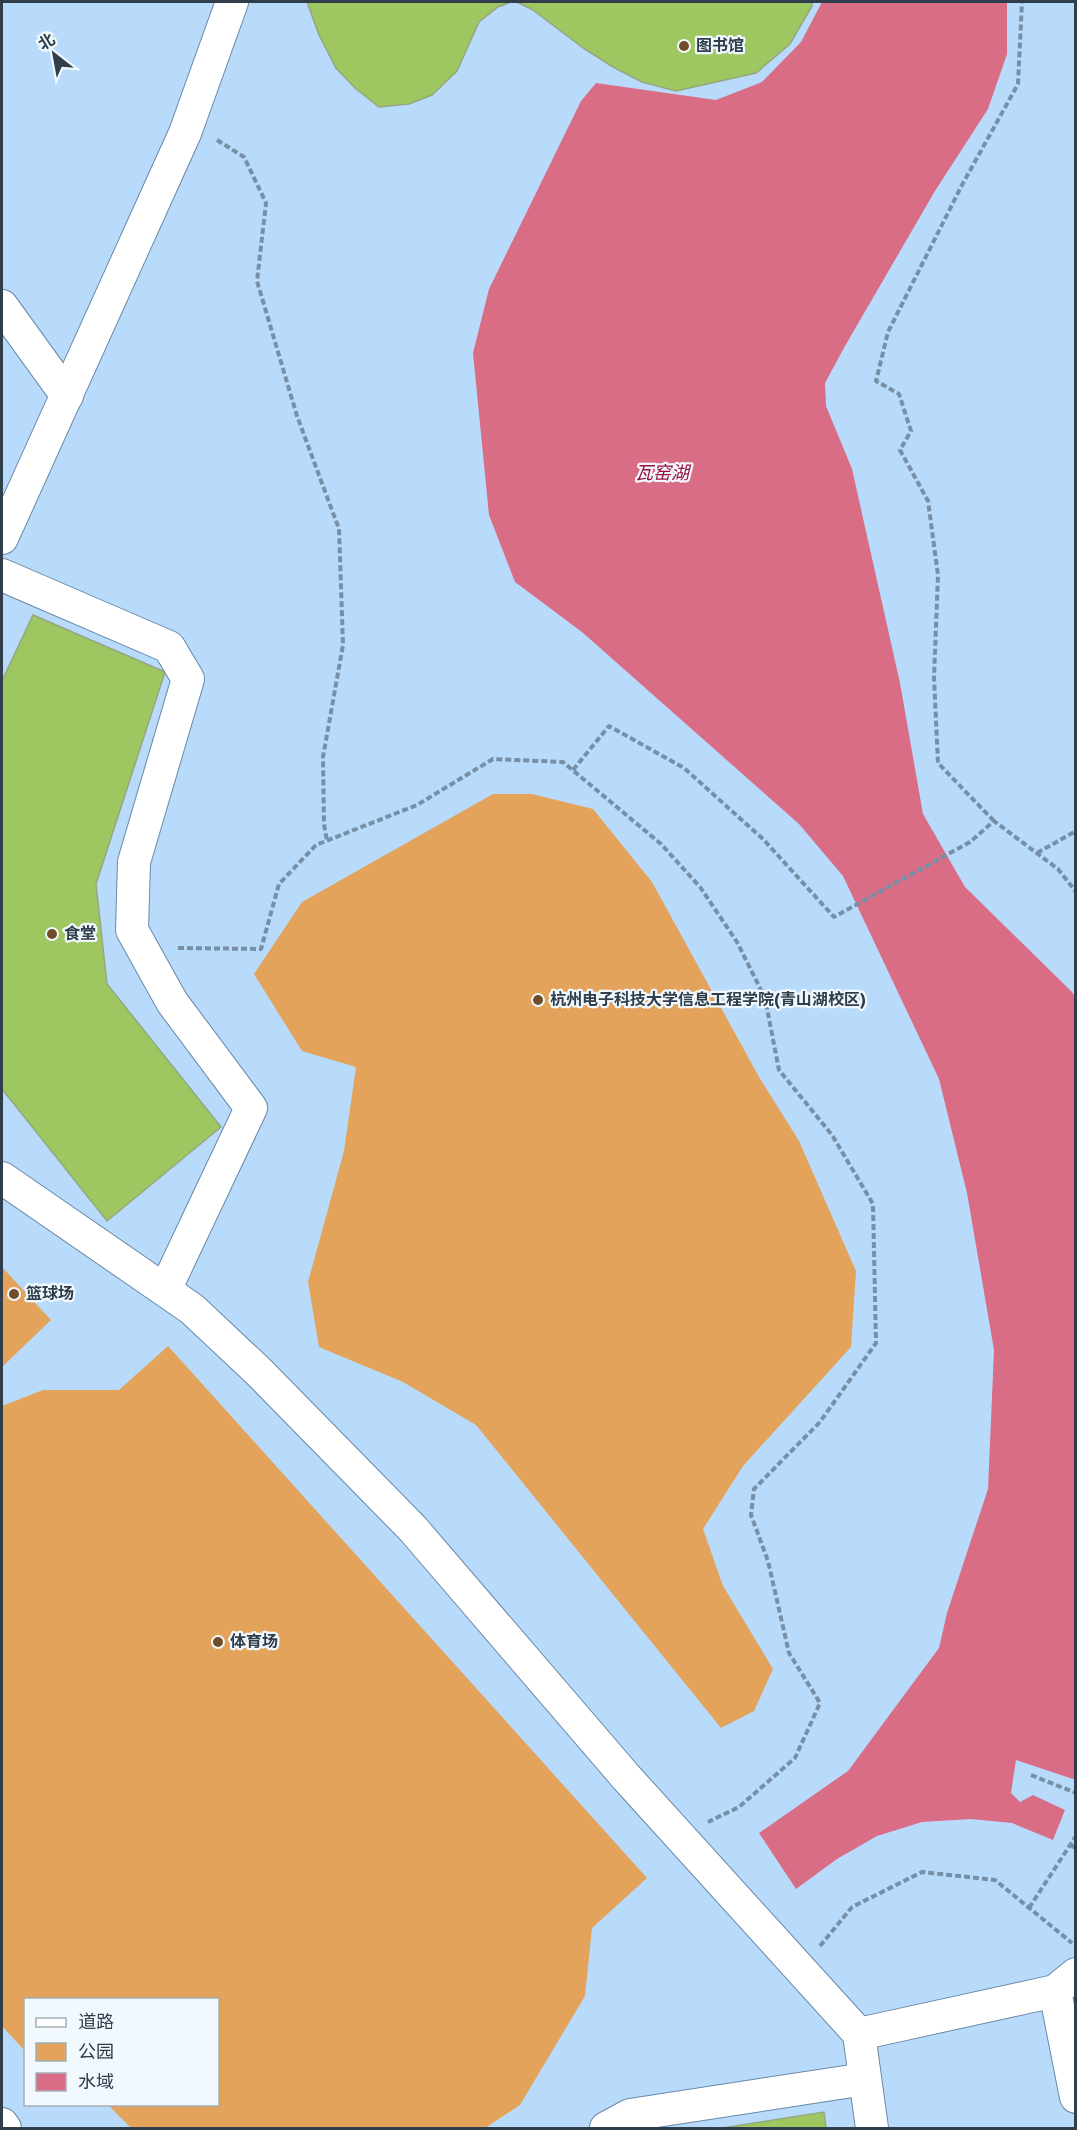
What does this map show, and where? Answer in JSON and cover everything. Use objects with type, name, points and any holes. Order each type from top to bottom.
[{"type":"street","points":[[2,538],[188,122],[232,2]]},
{"type":"street","points":[[2,306],[67,396]]},
{"type":"street","points":[[2,575],[169,647],[188,679],[134,862],[132,930],[172,1002],[251,1108],[165,1290]]},
{"type":"street","points":[[2,1178],[192,1309],[258,1371],[413,1529],[626,1777],[859,2034],[872,2128]]},
{"type":"street","points":[[859,2034],[1065,1982],[1076,2097]]},
{"type":"street","points":[[606,2128],[630,2115],[865,2079]]},
{"type":"street","points":[[2,2124],[5,2128]]},
{"type":"path","points":[[1022,2],[1018,84],[962,185],[888,332],[876,381],[898,394],[911,431],[900,450],[928,501],[938,575],[934,676],[938,763],[994,821],[1058,869],[1076,892]]},
{"type":"path","points":[[188,122],[244,157],[266,203],[257,281],[297,416],[339,529],[343,645],[323,757],[324,824],[327,841]]},
{"type":"path","points":[[573,770],[609,726],[684,768],[763,839],[834,917],[970,842],[994,821]]},
{"type":"path","points":[[142,947],[261,949],[279,884],[316,845],[417,805],[493,759],[563,762],[661,844],[700,887],[737,942],[765,998],[779,1070],[832,1135],[873,1204],[876,1342],[820,1422],[754,1489],[751,1515],[768,1561],[789,1653],[820,1703],[795,1758],[739,1807],[679,1836]]},
{"type":"path","points":[[1037,853],[1076,831]]},
{"type":"path","points":[[1031,1775],[1076,1793]]},
{"type":"path","points":[[1029,1908],[1076,1836]]},
{"type":"path","points":[[1070,1844],[1076,1849]]},
{"type":"path","points":[[801,1970],[852,1907],[922,1872],[995,1880],[1076,1946]]},
{"type":"green space","points":[[493,794],[532,794],[593,809],[652,882],[759,1077],[799,1141],[856,1271],[851,1347],[743,1466],[703,1529],[723,1586],[773,1669],[754,1711],[721,1728],[476,1425],[403,1382],[319,1347],[308,1282],[344,1151],[356,1067],[302,1051],[254,974],[302,902]]},
{"type":"green space","name":"篮球场","points":[[2,1267],[51,1320],[2,1367]]},
{"type":"green space","name":"体育场","points":[[168,1346],[647,1878],[592,1928],[585,1996],[520,2105],[485,2128],[131,2128],[109,2106],[219,2106],[219,1998],[24,1998],[24,2050],[2,2026],[2,1406],[43,1390],[119,1390]]},
{"type":"water","name":"瓦窑湖","points":[[822,2],[1007,2],[1007,54],[988,109],[935,191],[825,383],[826,406],[852,469],[900,683],[923,814],[965,887],[1075,997],[1076,1780],[1016,1760],[1011,1793],[1020,1802],[1033,1795],[1065,1810],[1053,1840],[1012,1823],[971,1819],[922,1822],[877,1836],[837,1859],[796,1889],[759,1833],[848,1771],[939,1648],[947,1613],[988,1489],[994,1350],[967,1193],[939,1079],[843,876],[799,824],[582,632],[515,582],[489,515],[473,353],[489,289],[581,101],[596,83],[716,100],[762,82],[801,42]]},
{"type":"building","points":[[307,2],[511,2],[498,7],[479,22],[457,71],[432,95],[409,104],[379,107],[355,88],[336,68],[319,35]]},
{"type":"building","name":"图书馆","points":[[517,2],[812,2],[812,6],[790,44],[756,73],[676,91],[642,82],[613,67],[583,48],[533,10]]},
{"type":"building","name":"食堂","points":[[33,615],[165,672],[96,884],[107,984],[221,1127],[107,1221],[2,1089],[2,681]]},
{"type":"building","points":[[824,2112],[826,2128],[722,2128]]},
{"type":"place","name":"图书馆","points":[[684,46]]},
{"type":"place","name":"食堂","points":[[52,934]]},
{"type":"place","name":"杭州电子科技大学信息工程学院(青山湖校区)","points":[[538,1000]]},
{"type":"place","name":"篮球场","points":[[14,1294]]},
{"type":"place","name":"体育场","points":[[218,1642]]}]
